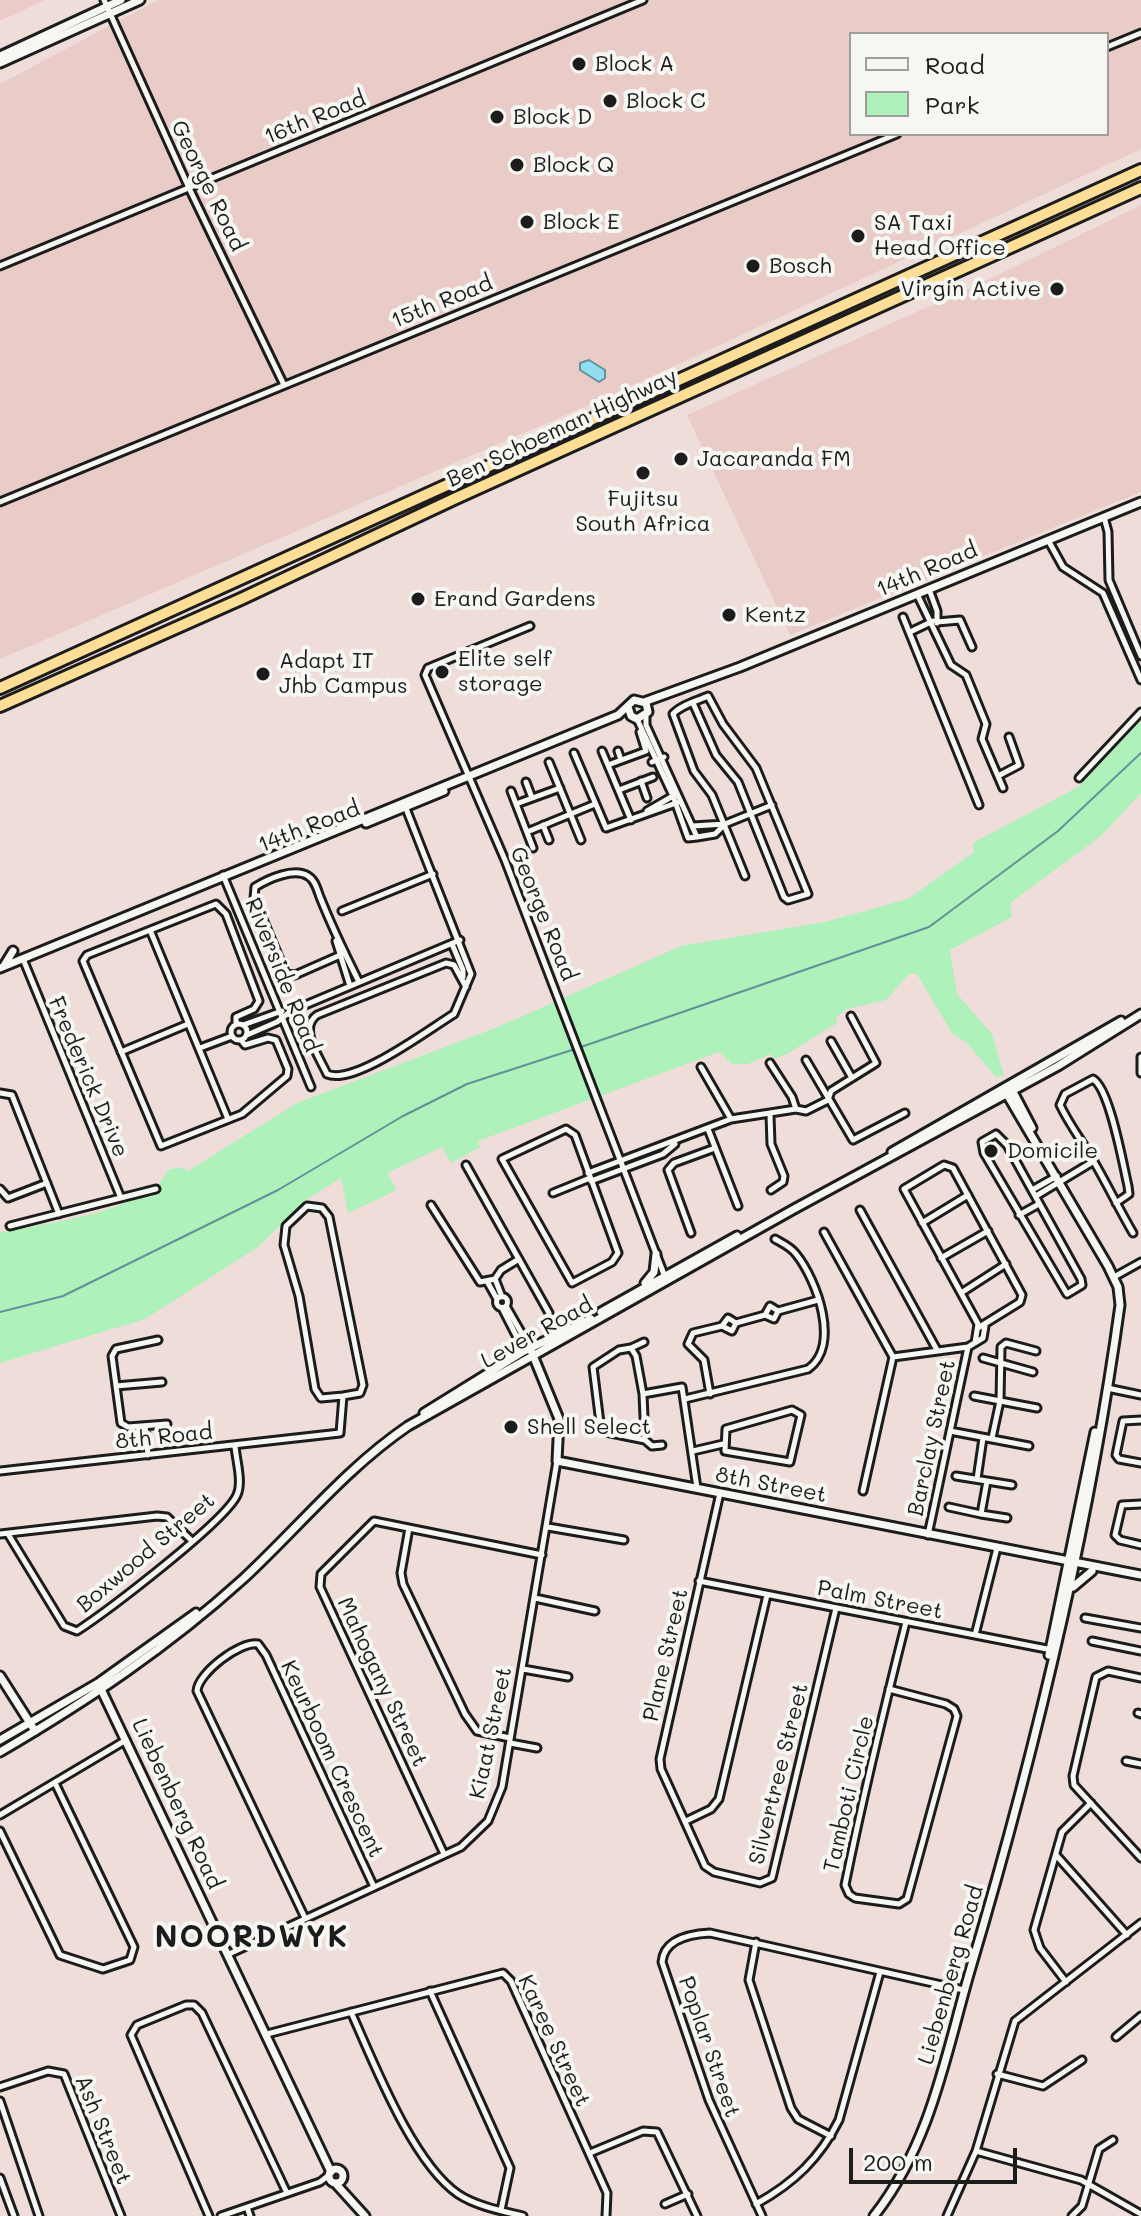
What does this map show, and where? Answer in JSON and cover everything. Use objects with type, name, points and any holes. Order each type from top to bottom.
[{"type":"highway","name":"Ben Schoeman Highway","points":[[0,687],[1141,170]]},
{"type":"highway","name":"Ben Schoeman Highway","points":[[0,707],[1141,188]]},
{"type":"street","points":[[0,63],[121,0]]},
{"type":"street","points":[[0,56],[107,7],[140,0]]},
{"type":"street","name":"16th Road","points":[[0,266],[643,0]]},
{"type":"street","name":"George Road","points":[[107,7],[189,188],[284,385]]},
{"type":"street","points":[[1109,46],[1141,33]]},
{"type":"street","name":"15th Road","points":[[0,502],[892,136]]},
{"type":"street","name":"14th Road","points":[[0,969],[470,778],[618,715],[634,700],[644,702],[728,671],[1141,502]]},
{"type":"street","points":[[1104,516],[1108,532],[1109,580],[1141,656]]},
{"type":"street","points":[[1048,539],[1063,567],[1103,593],[1141,680]]},
{"type":"street","points":[[929,589],[936,624],[951,665],[966,675],[986,724],[982,739],[1003,788]]},
{"type":"street","points":[[917,594],[936,624]]},
{"type":"street","points":[[903,617],[979,805]]},
{"type":"street","points":[[910,632],[960,620],[972,647]]},
{"type":"street","name":"George Road","points":[[530,626],[426,671],[578,1045],[665,1277]]},
{"type":"street","name":"14th Road","points":[[470,778],[647,713],[728,671]]},
{"type":"street","points":[[693,703],[716,755],[738,782],[785,899],[806,896],[808,892],[756,768],[723,724],[710,697],[693,703],[673,714],[694,771],[710,792],[745,876]]},
{"type":"street","points":[[644,702],[646,725],[664,757],[689,839],[715,834],[725,824]]},
{"type":"street","points":[[628,707],[654,761],[683,801],[697,837]]},
{"type":"street","points":[[1079,778],[1141,712]]},
{"type":"street","points":[[608,765],[646,751],[640,732]]},
{"type":"street","points":[[998,776],[1019,765],[1009,737]]},
{"type":"street","points":[[602,751],[631,820]]},
{"type":"street","points":[[618,751],[621,760]]},
{"type":"street","points":[[574,753],[606,828],[631,820],[677,795]]},
{"type":"street","points":[[654,761],[664,757]]},
{"type":"street","points":[[549,762],[581,840]]},
{"type":"street","points":[[619,790],[653,777]]},
{"type":"street","points":[[641,781],[647,798]]},
{"type":"street","points":[[526,782],[532,798]]},
{"type":"street","points":[[516,804],[560,788]]},
{"type":"street","points":[[511,791],[533,848]]},
{"type":"street","points":[[643,814],[683,801]]},
{"type":"street","points":[[527,832],[595,804]]},
{"type":"street","points":[[405,805],[472,971],[458,1012],[412,1038],[392,1056],[337,1077],[327,1074],[309,1033],[311,1019],[446,963],[454,965],[466,987]]},
{"type":"street","points":[[693,826],[725,824],[772,805]]},
{"type":"street","points":[[543,825],[549,840]]},
{"type":"street","points":[[342,954],[295,975],[286,974],[254,898],[255,887],[293,872],[308,876],[316,884],[342,954],[350,986]]},
{"type":"street","points":[[342,911],[433,874]]},
{"type":"street","name":"Riverside Road","points":[[224,877],[311,1087]]},
{"type":"street","points":[[200,1048],[232,1036],[245,1045],[268,1038],[276,1040],[288,1073],[242,1114],[161,1146],[82,962],[87,955],[206,905],[221,906],[259,1001],[254,1009],[236,1017],[232,1036]]},
{"type":"street","points":[[150,930],[228,1119]]},
{"type":"street","points":[[236,1024],[243,1025],[291,1011],[460,940]]},
{"type":"street","points":[[452,944],[463,970],[462,978]]},
{"type":"street","points":[[0,969],[13,951]]},
{"type":"street","points":[[342,954],[359,982]]},
{"type":"street","name":"Frederick Drive","points":[[22,962],[121,1198]]},
{"type":"street","name":"Lever Road","points":[[0,1740],[98,1683],[237,1580],[343,1473],[378,1444],[529,1353],[1008,1089],[1141,1012]]},
{"type":"street","points":[[241,1040],[283,1014]]},
{"type":"street","points":[[553,1193],[621,1166],[663,1154],[679,1141],[731,1119],[796,1109],[807,1111],[828,1100],[831,1091],[876,1063],[851,1016]]},
{"type":"street","points":[[264,1018],[267,1026]]},
{"type":"street","points":[[121,1052],[188,1024]]},
{"type":"street","points":[[243,1025],[247,1035]]},
{"type":"street","points":[[831,1041],[852,1078]]},
{"type":"street","points":[[1141,1057],[1141,1073]]},
{"type":"street","points":[[806,1060],[855,1141],[905,1113]]},
{"type":"street","points":[[770,1063],[792,1097],[796,1109]]},
{"type":"street","points":[[701,1067],[731,1119]]},
{"type":"street","points":[[1116,1203],[1129,1194],[1128,1186],[1106,1101],[1099,1083],[1093,1079],[1065,1094],[1060,1105],[1133,1233]]},
{"type":"street","name":"Lever Road","points":[[0,1752],[103,1691],[145,1661],[240,1582],[362,1460],[408,1426],[641,1288],[665,1277],[672,1270],[1008,1089]]},
{"type":"street","name":"Liebenberg Road","points":[[874,2216],[895,2190],[924,2131],[1003,1860],[1073,1564],[1120,1305],[1114,1277],[1061,1178],[1008,1089]]},
{"type":"street","points":[[0,1093],[12,1095],[59,1214]]},
{"type":"street","points":[[770,1115],[771,1144],[784,1176],[783,1182],[771,1190]]},
{"type":"street","points":[[568,1129],[575,1135],[590,1178],[618,1255],[612,1262],[572,1283],[502,1159],[568,1129]]},
{"type":"street","points":[[708,1129],[738,1206]]},
{"type":"street","points":[[996,1134],[1001,1136],[1040,1203],[1081,1279],[1079,1287],[1067,1294],[1062,1291],[984,1153],[984,1140],[996,1134]]},
{"type":"street","points":[[691,1233],[668,1170],[674,1163],[715,1148]]},
{"type":"street","points":[[1034,1193],[1094,1161]]},
{"type":"street","points":[[893,1357],[968,1347],[983,1338],[982,1327],[941,1258],[905,1186],[948,1164],[1006,1264],[1022,1300],[982,1327]]},
{"type":"street","points":[[466,1165],[549,1313]]},
{"type":"street","points":[[0,1189],[8,1198],[47,1183]]},
{"type":"street","points":[[10,1226],[156,1189]]},
{"type":"street","points":[[922,1223],[968,1195]]},
{"type":"street","points":[[1019,1215],[1040,1203]]},
{"type":"street","name":"Kiaat Street","points":[[229,1954],[468,1842],[488,1821],[498,1801],[548,1527],[560,1426],[529,1353],[504,1307],[507,1302],[499,1298],[492,1281],[482,1283],[474,1277],[431,1205]]},
{"type":"street","points":[[307,1206],[322,1208],[329,1217],[363,1385],[360,1393],[343,1396],[321,1398],[315,1389],[299,1296],[284,1245],[286,1226],[307,1206]]},
{"type":"street","points":[[860,1210],[937,1350]]},
{"type":"street","points":[[941,1258],[988,1231]]},
{"type":"street","points":[[824,1232],[893,1357],[863,1491]]},
{"type":"street","points":[[685,1399],[811,1367],[827,1329],[818,1300],[796,1253],[775,1239]]},
{"type":"street","points":[[656,1255],[672,1270]]},
{"type":"street","points":[[641,1288],[653,1274],[656,1255]]},
{"type":"street","points":[[492,1281],[501,1270],[519,1259]]},
{"type":"street","points":[[1114,1277],[1141,1262]]},
{"type":"street","points":[[961,1293],[1006,1264]]},
{"type":"street","points":[[710,1394],[704,1360],[688,1344],[693,1333],[722,1326],[729,1332],[736,1323],[765,1315],[774,1319],[778,1311],[818,1300]]},
{"type":"street","points":[[158,1340],[114,1350],[116,1386],[121,1423],[126,1427],[167,1424]]},
{"type":"street","points":[[644,1342],[619,1350],[592,1370],[598,1425],[606,1435],[645,1440],[651,1446],[662,1445]]},
{"type":"street","points":[[992,1438],[1000,1401],[1003,1369],[1000,1363],[1004,1344],[1036,1351]]},
{"type":"street","name":"Barclay Street","points":[[928,1536],[968,1347]]},
{"type":"street","points":[[631,1348],[636,1356],[643,1394],[645,1440]]},
{"type":"street","points":[[983,1358],[1033,1372]]},
{"type":"street","points":[[116,1386],[162,1382]]},
{"type":"street","points":[[643,1394],[682,1387],[698,1489]]},
{"type":"street","points":[[1106,1388],[1141,1395]]},
{"type":"street","name":"Liebenberg Road","points":[[1053,1650],[1071,1589],[1073,1564],[1081,1547],[1106,1388]]},
{"type":"street","name":"8th Road","points":[[0,1471],[332,1436],[341,1432],[343,1396]]},
{"type":"street","points":[[974,1396],[1037,1408]]},
{"type":"street","points":[[780,1411],[801,1412],[790,1462],[730,1455],[723,1444],[723,1432],[732,1425],[780,1411]]},
{"type":"street","points":[[1141,1420],[1123,1421],[1116,1455],[1119,1459],[1141,1463]]},
{"type":"street","points":[[145,1426],[148,1455]]},
{"type":"street","points":[[950,1431],[1029,1446]]},
{"type":"street","points":[[977,1479],[983,1438]]},
{"type":"street","points":[[693,1451],[723,1444]]},
{"type":"street","name":"Boxwood Street","points":[[8,1534],[58,1618],[72,1631],[80,1629],[192,1541],[237,1495],[235,1446]]},
{"type":"street","name":"8th Street","points":[[557,1461],[1141,1578]]},
{"type":"street","points":[[956,1476],[1012,1485]]},
{"type":"street","points":[[981,1514],[987,1481]]},
{"type":"street","name":"Plane Street","points":[[685,1821],[661,1769],[660,1759],[720,1493]]},
{"type":"street","points":[[1141,1504],[1122,1505],[1115,1535],[1120,1540],[1141,1545]]},
{"type":"street","points":[[949,1507],[1007,1518]]},
{"type":"street","points":[[0,1534],[157,1516],[167,1517],[192,1541]]},
{"type":"street","name":"Mahogany Street","points":[[444,1854],[319,1583],[324,1569],[368,1523],[381,1522],[543,1555]]},
{"type":"street","points":[[548,1527],[624,1540]]},
{"type":"street","points":[[409,1528],[401,1573],[403,1584],[465,1714],[477,1731],[537,1748]]},
{"type":"street","points":[[1071,1589],[1093,1569],[1082,1556],[1081,1547]]},
{"type":"street","points":[[975,1635],[997,1550]]},
{"type":"street","name":"Palm Street","points":[[699,1581],[1053,1650]]},
{"type":"street","points":[[685,1821],[711,1809],[719,1799],[767,1595]]},
{"type":"street","points":[[535,1598],[595,1611]]},
{"type":"street","name":"Silvertree Street","points":[[685,1821],[699,1857],[710,1870],[760,1883],[772,1878],[836,1608]]},
{"type":"street","points":[[1085,1618],[1141,1628]]},
{"type":"street","name":"Tamboti Circle","points":[[893,1690],[946,1704],[954,1709],[957,1716],[907,1899],[899,1904],[855,1898],[845,1885],[893,1690],[906,1622]]},
{"type":"street","points":[[1092,1641],[1141,1651]]},
{"type":"street","name":"Keurboom Crescent","points":[[305,1918],[197,1691],[201,1678],[247,1644],[258,1644],[266,1655],[374,1887]]},
{"type":"street","points":[[523,1669],[568,1677]]},
{"type":"street","points":[[1141,1678],[1108,1671],[1094,1680],[1073,1776],[1074,1785],[1141,1858]]},
{"type":"street","points":[[0,1676],[35,1731]]},
{"type":"street","name":"Liebenberg Road","points":[[98,1683],[335,2177]]},
{"type":"street","points":[[0,1815],[127,1739]]},
{"type":"street","points":[[1126,1761],[1141,1764]]},
{"type":"street","points":[[0,1831],[60,1955],[103,1969],[130,1960],[134,1947],[55,1783]]},
{"type":"street","points":[[1066,1982],[1035,1936],[1062,1832],[1091,1803]]},
{"type":"street","points":[[1055,1854],[1127,1935]]},
{"type":"street","points":[[947,2216],[976,2151],[1015,2021],[1141,1923]]},
{"type":"street","name":"Poplar Street","points":[[762,2216],[709,2100],[662,1962],[671,1944],[693,1935],[710,1933],[964,1990]]},
{"type":"street","points":[[756,1942],[749,1980],[791,2108],[798,2119],[831,2136]]},
{"type":"street","name":"Karee Street","points":[[267,2034],[500,1972],[505,1974],[608,2195],[606,2216]]},
{"type":"street","points":[[756,2204],[801,2174],[831,2136],[843,2106],[880,1972]]},
{"type":"street","points":[[430,1991],[510,2168],[501,2210]]},
{"type":"street","points":[[209,2216],[131,2035],[137,2025],[188,2004],[202,2013],[287,2193]]},
{"type":"street","points":[[351,2012],[400,2120],[419,2150],[458,2194],[523,2216]]},
{"type":"street","points":[[1116,2037],[1141,2016]]},
{"type":"street","points":[[997,2074],[1043,2086],[1082,2060]]},
{"type":"street","name":"Ash Street","points":[[0,2087],[48,2071],[64,2074],[121,2216]]},
{"type":"street","points":[[0,2101],[39,2216]]},
{"type":"street","points":[[590,2153],[643,2131],[654,2131],[660,2136],[697,2216]]},
{"type":"street","points":[[1072,2216],[1080,2209],[1099,2149],[1113,2140]]},
{"type":"street","points":[[976,2151],[1090,2184],[1141,2214]]},
{"type":"street","points":[[221,2216],[335,2177],[365,2216]]},
{"type":"street","points":[[0,2178],[14,2216]]},
{"type":"street","points":[[665,2204],[688,2194]]},
{"type":"street","points":[[247,2207],[250,2216]]},
{"type":"shaded area","points":[[0,0],[45,0],[0,21]]},
{"type":"shaded area","points":[[158,0],[1141,0],[1141,149],[621,391],[0,659],[0,84]]},
{"type":"shaded area","points":[[1141,205],[1141,492],[790,635],[687,415],[990,279]]},
{"type":"green space","points":[[1141,720],[1141,793],[1101,836],[1010,903],[1012,917],[950,950],[957,994],[992,1034],[1004,1076],[996,1077],[967,1043],[952,1033],[917,974],[909,974],[886,1000],[847,1009],[836,1017],[837,1023],[787,1054],[773,1059],[771,1054],[748,1064],[732,1064],[719,1052],[478,1141],[480,1147],[451,1163],[442,1147],[387,1173],[396,1189],[348,1213],[341,1178],[306,1200],[258,1247],[145,1319],[0,1363],[0,1233],[119,1206],[158,1184],[168,1170],[179,1167],[188,1171],[297,1103],[498,1027],[681,946],[825,922],[908,899],[974,852],[973,843],[1078,787]]},
{"type":"water","points":[[589,360],[605,370],[605,378],[599,382],[580,370],[580,363]]},
{"type":"waterway","points":[[581,1047],[929,927],[1058,831],[1141,753]]},
{"type":"waterway","points":[[0,1312],[63,1296],[278,1190],[403,1116],[467,1084],[575,1049]]},
{"type":"place","name":"Block A","points":[[579,64]]},
{"type":"place","name":"Block C","points":[[610,101]]},
{"type":"place","name":"Block D","points":[[497,117]]},
{"type":"place","name":"Block Q","points":[[517,165]]},
{"type":"place","name":"Block E","points":[[527,222]]},
{"type":"place","name":"SA Taxi Head Office","points":[[858,236]]},
{"type":"place","name":"Bosch","points":[[753,266]]},
{"type":"place","name":"Virgin Active","points":[[1057,289]]},
{"type":"place","name":"Jacaranda FM","points":[[681,459]]},
{"type":"place","name":"Fujitsu South Africa","points":[[643,473]]},
{"type":"place","name":"Erand Gardens","points":[[418,599]]},
{"type":"place","name":"Kentz","points":[[729,615]]},
{"type":"place","name":"Elite self storage","points":[[442,672]]},
{"type":"place","name":"Adapt IT Jhb Campus","points":[[263,674]]},
{"type":"place","name":"Domicile","points":[[991,1151]]},
{"type":"place","name":"Shell Select","points":[[511,1427]]},
{"type":"district","name":"NOORDWYK","points":[[252,1938]]}]
